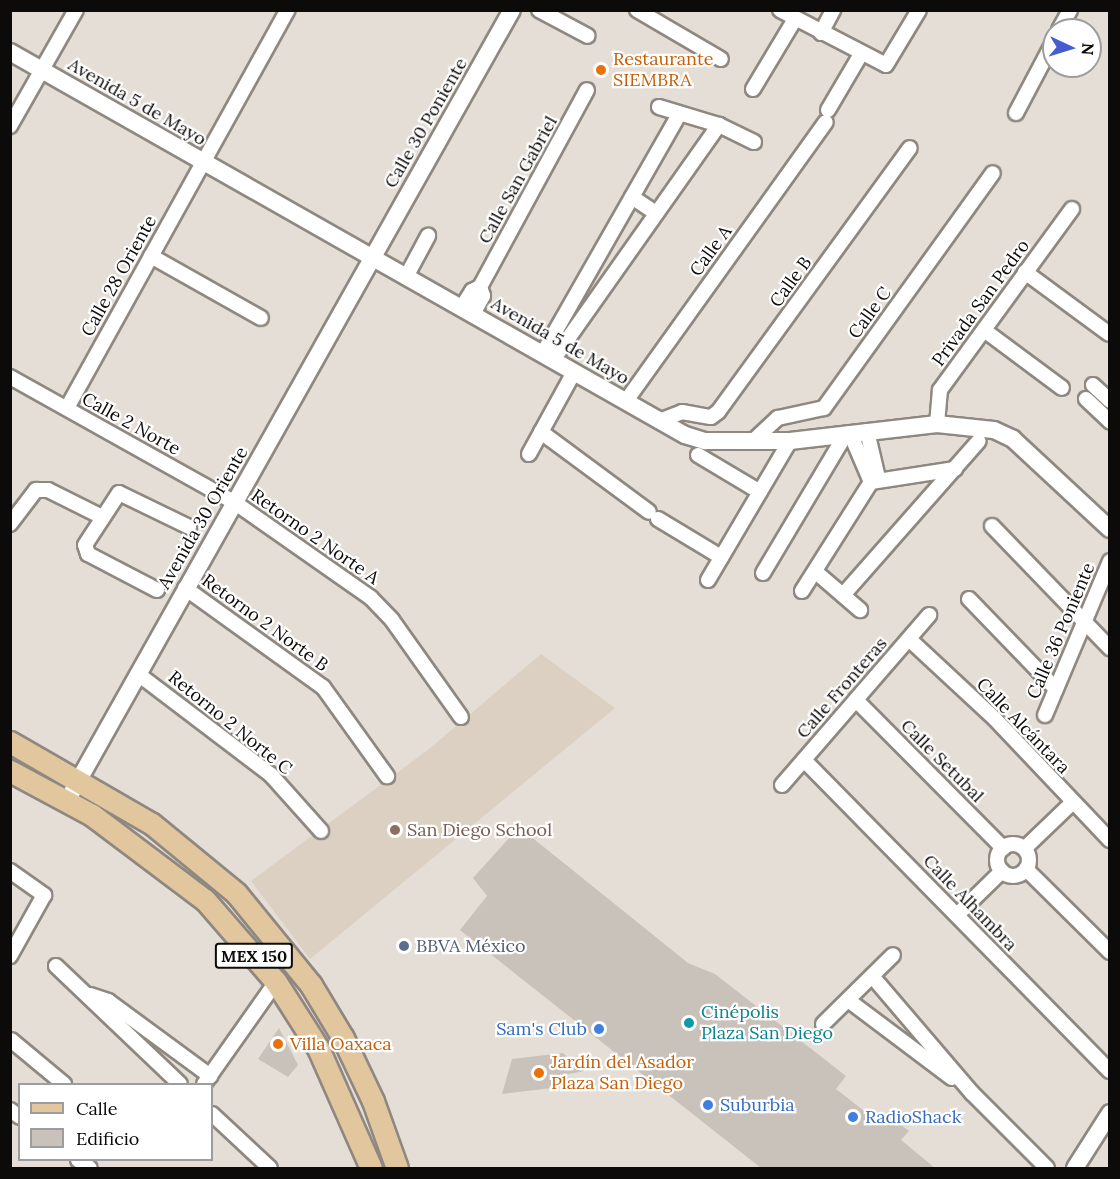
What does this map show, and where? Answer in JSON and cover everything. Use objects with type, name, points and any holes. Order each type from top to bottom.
[{"type":"main road","name":"MEX 150","points":[[10,742],[78,779],[152,824],[236,893],[278,941],[344,1038],[374,1101],[397,1168]]},
{"type":"main road","name":"MEX 150","points":[[10,771],[68,801],[134,843],[205,900],[276,982],[318,1048],[371,1168]]},
{"type":"street","points":[[10,126],[76,10]]},
{"type":"street","name":"Calle 28 Oriente","points":[[67,408],[202,161],[288,10]]},
{"type":"street","name":"Calle 30 Poniente","points":[[373,255],[512,10]]},
{"type":"street","points":[[538,10],[588,36]]},
{"type":"street","points":[[637,10],[721,59]]},
{"type":"street","points":[[780,10],[886,65],[919,10]]},
{"type":"street","points":[[821,33],[833,10]]},
{"type":"street","points":[[753,89],[795,19]]},
{"type":"street","name":"Avenida 5 de Mayo","points":[[10,52],[373,255],[406,277],[694,439],[790,441],[937,424],[994,430],[1013,439],[1110,529]]},
{"type":"street","name":"Calle A","points":[[626,401],[827,116],[861,54]]},
{"type":"street","points":[[1016,113],[1042,63]]},
{"type":"street","name":"Calle San Gabriel","points":[[468,310],[472,291],[480,286],[587,90]]},
{"type":"street","points":[[660,107],[679,116],[719,125],[754,142]]},
{"type":"street","points":[[548,357],[632,197],[679,116]]},
{"type":"street","points":[[548,357],[719,125]]},
{"type":"street","name":"Calle B","points":[[660,421],[690,412],[711,417],[718,412],[910,148]]},
{"type":"street","name":"Calle C","points":[[753,441],[778,418],[824,408],[993,173]]},
{"type":"street","points":[[632,197],[656,213]]},
{"type":"street","name":"Privada San Pedro","points":[[937,424],[940,390],[1072,209]]},
{"type":"street","points":[[406,277],[428,236]]},
{"type":"street","name":"Avenida 30 Oriente","points":[[68,801],[78,779],[373,255]]},
{"type":"street","points":[[152,256],[261,318]]},
{"type":"street","points":[[1025,272],[1108,334]]},
{"type":"street","points":[[984,330],[1062,388]]},
{"type":"street","points":[[529,454],[574,372]]},
{"type":"street","name":"Calle 2 Norte","points":[[10,377],[234,502]]},
{"type":"street","points":[[1093,384],[1110,401]]},
{"type":"street","points":[[1086,399],[1110,421]]},
{"type":"street","points":[[541,432],[654,516],[721,557]]},
{"type":"street","points":[[854,433],[874,480]]},
{"type":"street","points":[[763,573],[854,433]]},
{"type":"street","points":[[708,580],[790,441]]},
{"type":"street","points":[[843,595],[980,441]]},
{"type":"street","points":[[698,455],[760,492]]},
{"type":"street","points":[[874,480],[955,469]]},
{"type":"street","points":[[802,591],[817,573],[874,480]]},
{"type":"street","points":[[10,524],[36,490],[48,490],[102,517]]},
{"type":"street","points":[[156,590],[84,550],[102,517],[119,493],[189,527]]},
{"type":"street","name":"Retorno 2 Norte A","points":[[234,502],[371,598],[392,620],[461,717]]},
{"type":"street","points":[[992,526],[1110,648]]},
{"type":"street","name":"Calle 36 Poniente","points":[[1045,715],[1110,561]]},
{"type":"street","points":[[817,573],[860,610]]},
{"type":"street","name":"Retorno 2 Norte B","points":[[185,588],[323,687],[387,776]]},
{"type":"street","points":[[969,599],[1056,689]]},
{"type":"street","name":"Calle Fronteras","points":[[782,785],[929,615]]},
{"type":"street","name":"Calle Alcántara","points":[[909,639],[995,719],[1072,803],[1110,840]]},
{"type":"street","name":"Retorno 2 Norte C","points":[[138,674],[271,775],[321,831]]},
{"type":"street","name":"Calle Setubal","points":[[856,700],[1002,848]]},
{"type":"street","name":"Calle Alhambra","points":[[804,760],[1110,1071]]},
{"type":"street","points":[[1025,848],[1072,803]]},
{"type":"street","points":[[1016,843],[1025,848],[1029,857],[1026,869],[1010,876],[1002,871],[997,862],[1002,848],[1016,843]]},
{"type":"street","points":[[1026,869],[1110,952]]},
{"type":"street","points":[[10,871],[42,888],[44,895],[10,956]]},
{"type":"street","points":[[957,915],[1002,871]]},
{"type":"street","points":[[823,1024],[893,955]]},
{"type":"street","points":[[56,966],[90,995],[131,1039],[179,1083]]},
{"type":"street","points":[[872,976],[972,1093],[1047,1168]]},
{"type":"street","points":[[90,995],[108,1001],[207,1080],[276,982]]},
{"type":"street","points":[[848,1000],[972,1093]]},
{"type":"street","points":[[131,1039],[142,1027]]},
{"type":"street","points":[[11,1040],[63,1083]]},
{"type":"street","points":[[1075,1168],[1110,1113]]},
{"type":"street","points":[[213,1114],[270,1168]]},
{"type":"shaded area","name":"San Diego School","points":[[541,654],[615,708],[310,959],[251,881],[429,749]]},
{"type":"building","points":[[519,827],[688,963],[715,974],[846,1076],[836,1089],[873,1118],[890,1117],[909,1131],[901,1140],[935,1168],[761,1168],[460,930],[487,896],[473,878]]},
{"type":"building","name":"Villa Oaxaca","points":[[279,1028],[298,1065],[288,1077],[258,1059]]},
{"type":"building","name":"Jardín del Asador Plaza San Diego","points":[[563,1053],[584,1071],[559,1076],[561,1087],[502,1094],[512,1059]]},
{"type":"place","name":"Restaurante SIEMBRA","points":[[601,70]]},
{"type":"place","name":"San Diego School","points":[[395,830]]},
{"type":"place","name":"BBVA México","points":[[404,946]]},
{"type":"place","name":"Cinépolis Plaza San Diego","points":[[689,1023]]},
{"type":"place","name":"Sam's Club","points":[[599,1029]]},
{"type":"place","name":"Villa Oaxaca","points":[[278,1044]]},
{"type":"place","name":"Jardín del Asador Plaza San Diego","points":[[539,1073]]},
{"type":"place","name":"Suburbia","points":[[708,1105]]},
{"type":"place","name":"RadioShack","points":[[853,1117]]}]
